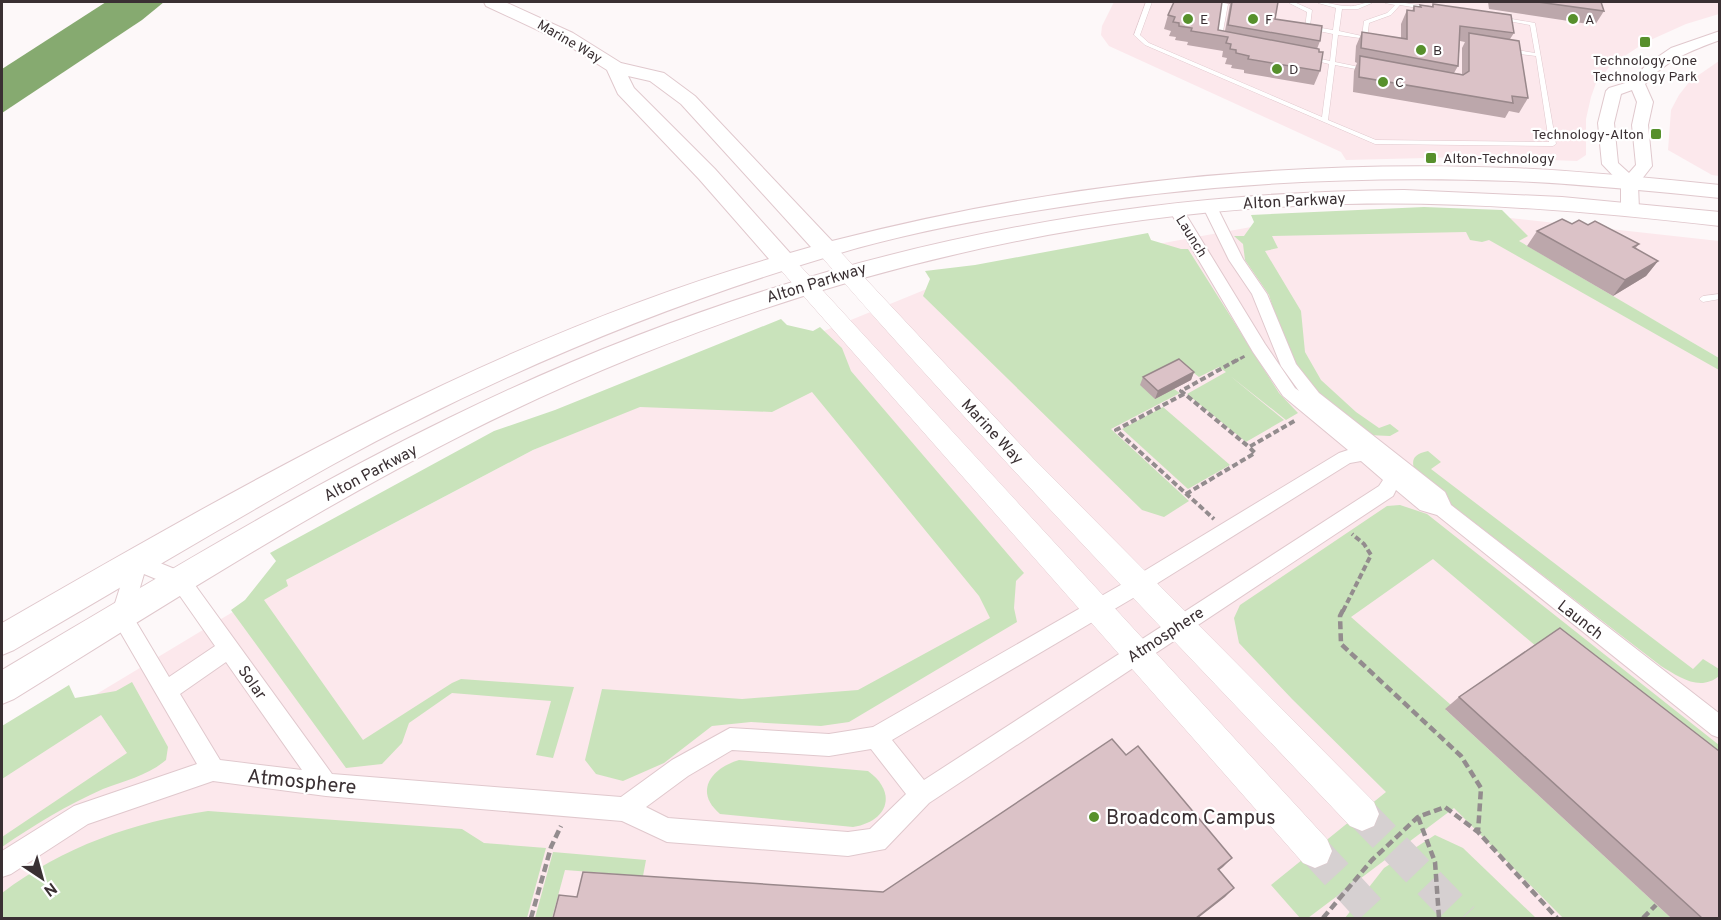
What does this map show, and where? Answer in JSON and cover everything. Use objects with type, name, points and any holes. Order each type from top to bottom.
[{"type":"main road","name":"Marine Way","points":[[492,2],[567,37],[615,67],[657,77],[688,100],[1138,585],[1362,814]]},
{"type":"main road","name":"Marine Way","points":[[615,67],[625,90],[707,174],[807,284],[826,309],[1315,851]]},
{"type":"main road","name":"Alton Parkway","points":[[2,640],[320,458],[430,402],[624,318],[826,250],[906,230],[1025,205],[1122,190],[1202,182],[1305,176],[1436,174],[1545,177],[1719,192]]},
{"type":"main road","name":"Alton Parkway","points":[[2,688],[180,580],[383,464],[505,402],[648,340],[846,272],[1020,231],[1175,208],[1300,199],[1425,197],[1519,201],[1719,219]]},
{"type":"street","points":[[1630,210],[1629,183],[1610,164],[1606,123],[1614,91],[1637,84],[1644,75],[1667,56],[1693,43],[1718,37]]},
{"type":"street","points":[[1629,183],[1644,166],[1640,125],[1645,102],[1637,84]]},
{"type":"street","name":"Launch","points":[[1209,205],[1236,260],[1259,294],[1289,366],[1313,397],[1397,472],[1427,505],[1443,510],[1719,728]]},
{"type":"street","name":"Launch","points":[[1175,208],[1259,348],[1289,392],[1310,411],[1372,452]]},
{"type":"street","name":"Launch","points":[[1210,263],[1236,260]]},
{"type":"street","points":[[624,809],[680,768],[730,739],[829,745],[876,737],[1138,585],[1345,458],[1372,452]]},
{"type":"street","name":"Atmosphere","points":[[2,865],[82,814],[213,770],[326,785],[624,809],[667,830],[848,844],[876,840],[921,795],[1386,491],[1397,472]]},
{"type":"street","points":[[180,580],[138,562],[121,616],[213,770]]},
{"type":"street","name":"Solar","points":[[180,580],[326,785]]},
{"type":"street","points":[[166,691],[229,649]]},
{"type":"street","points":[[876,737],[921,795]]},
{"type":"lane","points":[[1149,2],[1137,35],[1147,44],[1375,142],[1553,144],[1533,24],[1490,17]]},
{"type":"lane","points":[[1212,2],[1225,3],[1218,42],[1229,44]]},
{"type":"lane","points":[[1290,2],[1310,11],[1307,27],[1365,38],[1366,22],[1389,15],[1396,10],[1398,3]]},
{"type":"lane","points":[[1320,2],[1339,8],[1361,6],[1370,2]]},
{"type":"lane","points":[[1388,2],[1414,4],[1435,9]]},
{"type":"lane","points":[[1325,121],[1339,8]]},
{"type":"lane","points":[[1504,50],[1538,55]]},
{"type":"lane","points":[[1308,58],[1377,71]]},
{"type":"lane","points":[[1703,299],[1719,296]]},
{"type":"path","points":[[1186,494],[1255,453],[1181,391],[1259,348]]},
{"type":"path","points":[[1184,394],[1116,430],[1226,530]]},
{"type":"path","points":[[1249,447],[1310,411]]},
{"type":"path","points":[[1338,522],[1364,544],[1371,555],[1340,616],[1341,644],[1461,756],[1481,788],[1478,832]]},
{"type":"path","points":[[1323,918],[1372,860],[1418,817],[1445,807],[1478,832],[1557,918]]},
{"type":"path","points":[[531,918],[550,847],[566,816]]},
{"type":"path","points":[[1418,817],[1435,862],[1439,918]]},
{"type":"path","points":[[1642,918],[1656,905]]},
{"type":"shaded area","points":[[106,2],[164,2],[142,20],[2,113],[2,69]]},
{"type":"shaded area","points":[[1114,2],[1719,2],[1719,14],[1686,24],[1646,42],[1611,65],[1596,83],[1591,97],[1586,119],[1586,155],[1577,161],[1467,157],[1346,160],[1341,152],[1109,46],[1101,35],[1102,26]]},
{"type":"shaded area","points":[[1719,61],[1719,176],[1712,175],[1668,150],[1671,110],[1679,95],[1690,81]]},
{"type":"shaded area","points":[[1424,207],[1502,210],[1528,236],[1519,241],[1719,358],[1719,370],[1489,240],[1482,242],[1470,240],[1466,232],[1272,236],[1278,248],[1265,251],[1301,311],[1305,352],[1321,380],[1356,412],[1379,428],[1390,424],[1399,431],[1390,436],[1367,435],[1318,399],[1287,355],[1269,295],[1245,260],[1243,244],[1234,236],[1244,236],[1254,222],[1251,215]]},
{"type":"shaded area","points":[[1510,218],[1719,241],[1719,358],[1552,261],[1719,363],[1719,918],[2,918],[2,751],[286,580],[533,450],[939,284],[1262,225]]},
{"type":"shaded area","points":[[1148,233],[1151,240],[1188,249],[1279,393],[1298,413],[1286,420],[1229,375],[1284,420],[1246,442],[1187,394],[1226,372],[1219,367],[1199,377],[1182,364],[1174,389],[1180,393],[1111,429],[1189,501],[1164,517],[1142,510],[923,296],[930,279],[925,271],[975,265]]},
{"type":"shaded area","points":[[781,319],[787,325],[813,331],[820,327],[842,348],[851,371],[1024,573],[1016,581],[1014,608],[1017,622],[849,722],[821,726],[751,722],[712,726],[664,763],[623,781],[596,774],[585,760],[602,689],[742,699],[858,690],[990,618],[979,596],[812,392],[772,412],[640,407],[533,450],[286,580],[288,586],[264,600],[363,740],[461,679],[574,687],[553,758],[536,755],[551,701],[452,693],[409,723],[402,743],[382,764],[346,768],[231,610],[245,600],[276,561],[270,553],[494,431],[555,410]]},
{"type":"shaded area","points":[[1163,407],[1230,465],[1188,489],[1122,429]]},
{"type":"shaded area","points":[[1428,451],[1441,462],[1431,469],[1693,669],[1703,659],[1719,669],[1719,676],[1712,681],[1697,683],[1682,678],[1661,666],[1420,481],[1413,462],[1417,455]]},
{"type":"shaded area","points":[[1400,505],[1427,514],[1719,745],[1719,779],[1537,647],[1433,559],[1351,617],[1451,705],[1446,710],[1671,918],[1563,918],[1454,808],[1308,918],[1300,918],[1271,885],[1386,792],[1239,643],[1234,618],[1240,605],[1387,506]]},
{"type":"shaded area","points":[[132,682],[168,747],[166,760],[144,774],[103,789],[77,802],[2,847],[2,837],[127,753],[101,715],[2,779],[2,726],[69,685],[75,698],[116,691]]},
{"type":"shaded area","points":[[739,760],[868,771],[883,788],[886,797],[885,805],[874,819],[853,827],[720,814],[708,797],[709,781],[721,769]]},
{"type":"shaded area","points":[[208,811],[462,829],[484,843],[546,848],[527,918],[2,918],[2,893],[49,862],[126,830]]},
{"type":"shaded area","points":[[1435,835],[1463,848],[1536,918],[1345,918],[1384,868]]},
{"type":"shaded area","points":[[553,852],[646,860],[643,876],[565,870],[552,918],[535,918]]},
{"type":"building","points":[[1174,2],[1222,2],[1218,30],[1319,49],[1319,52],[1323,52],[1320,71],[1248,59],[1249,56],[1230,49],[1231,44],[1226,43],[1228,37],[1191,31],[1192,28],[1179,26],[1179,23],[1173,22],[1175,17],[1168,15]]},
{"type":"building","points":[[1232,2],[1278,2],[1275,19],[1322,26],[1320,41],[1228,25]]},
{"type":"building","points":[[1538,2],[1601,2],[1604,11]]},
{"type":"building","points":[[1433,4],[1511,15],[1514,33],[1460,26],[1458,66],[1361,48],[1362,32],[1407,39],[1407,10],[1414,11],[1414,6],[1421,7],[1420,5],[1433,7]]},
{"type":"building","points":[[1469,33],[1519,41],[1528,98],[1512,96],[1513,103],[1359,77],[1360,56],[1463,75],[1469,71]]},
{"type":"building","points":[[1562,219],[1572,224],[1579,220],[1588,225],[1595,221],[1639,244],[1633,247],[1658,261],[1625,280],[1537,231]]},
{"type":"building","points":[[1179,359],[1194,372],[1158,391],[1143,377]]},
{"type":"building","points":[[1560,628],[1719,751],[1719,918],[1702,918],[1459,697]]},
{"type":"building","name":"Broadcom Campus","points":[[1112,739],[1126,755],[1138,746],[1232,858],[1218,869],[1234,888],[1196,918],[553,918],[559,895],[577,897],[583,872],[883,892]]},
{"type":"tunnel","points":[[1362,814],[1463,918]]},
{"type":"tunnel","points":[[1315,851],[1377,918]]},
{"type":"place","name":"E","points":[[1188,19]]},
{"type":"place","name":"F","points":[[1253,19]]},
{"type":"place","name":"A","points":[[1573,19]]},
{"type":"place","name":"Technology-One Technology Park","points":[[1645,42]]},
{"type":"place","name":"B","points":[[1421,50]]},
{"type":"place","name":"D","points":[[1277,69]]},
{"type":"place","name":"C","points":[[1383,82]]},
{"type":"place","name":"Technology-Alton","points":[[1656,134]]},
{"type":"place","name":"Alton-Technology","points":[[1431,158]]},
{"type":"place","name":"Broadcom Campus","points":[[1094,817]]}]
